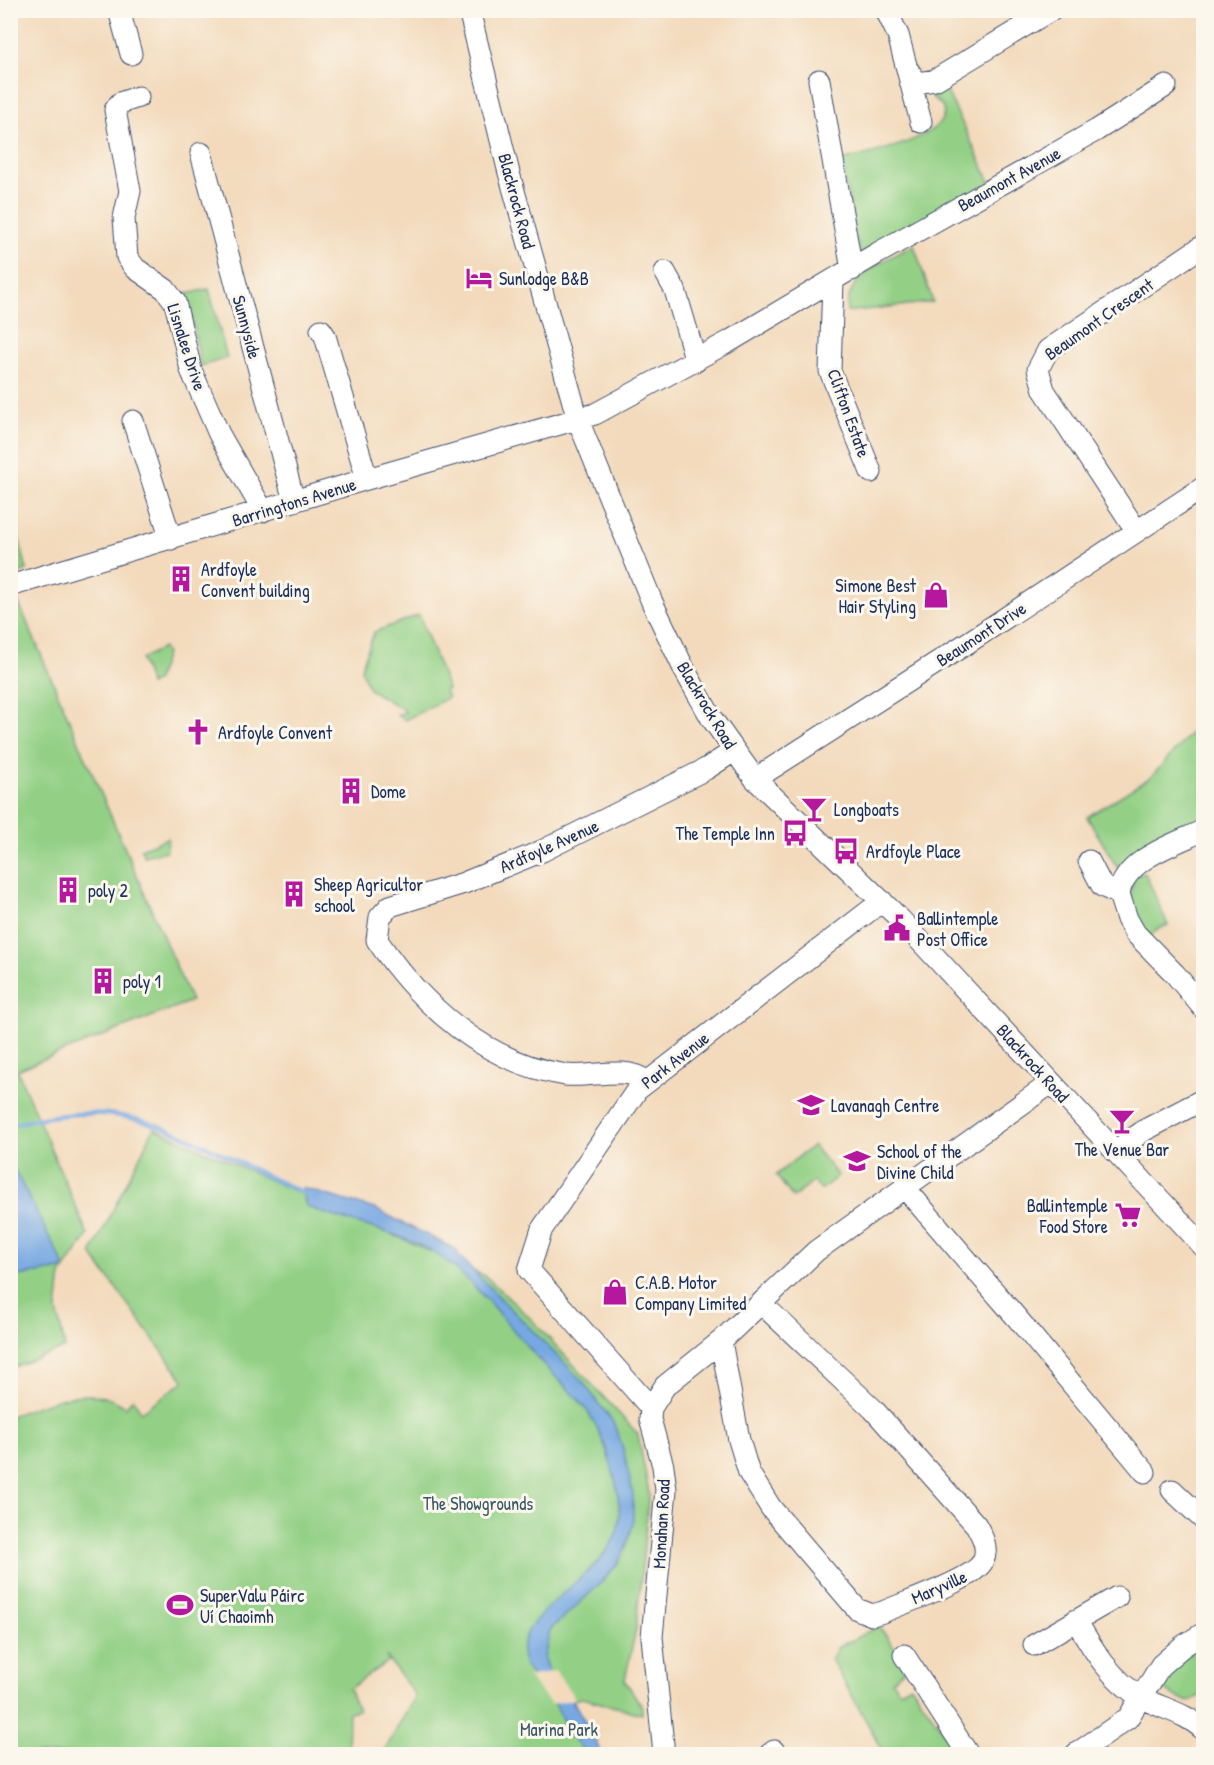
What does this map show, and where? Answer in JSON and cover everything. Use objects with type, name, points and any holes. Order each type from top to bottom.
[{"type":"street","points":[[119,10],[131,54]]},
{"type":"street","name":"Blackrock Road","points":[[469,10],[509,173],[578,420],[663,627],[693,685],[734,752],[755,779],[882,901],[1050,1083],[1200,1236]]},
{"type":"street","points":[[886,10],[898,34],[921,122]]},
{"type":"street","points":[[909,71],[917,83],[935,80],[1051,10]]},
{"type":"street","points":[[819,80],[852,270]]},
{"type":"street","name":"Beaumont Avenue","points":[[578,420],[632,396],[696,361],[1097,130],[1166,86]]},
{"type":"street","name":"Lisnalee Drive","points":[[138,97],[120,103],[115,110],[130,190],[124,218],[127,257],[135,268],[165,289],[175,302],[191,370],[219,434],[263,511]]},
{"type":"street","name":"Sunnyside","points":[[201,153],[294,501]]},
{"type":"street","name":"Beaumont Crescent","points":[[1136,530],[1044,390],[1038,373],[1039,362],[1048,350],[1203,244]]},
{"type":"street","points":[[665,272],[675,290],[696,361]]},
{"type":"street","name":"Clifton Estate","points":[[833,281],[830,370],[871,472]]},
{"type":"street","points":[[321,330],[325,336],[367,479]]},
{"type":"street","name":"Barringtons Avenue","points":[[10,586],[367,479],[578,420]]},
{"type":"street","points":[[133,421],[171,539]]},
{"type":"street","name":"Beaumont Drive","points":[[755,779],[972,640],[1203,487]]},
{"type":"street","name":"Ardfoyle Avenue","points":[[646,1082],[629,1073],[566,1075],[529,1066],[506,1056],[451,1023],[410,985],[377,940],[380,917],[390,906],[464,883],[542,851],[706,769],[734,752]]},
{"type":"street","points":[[1203,830],[1134,865],[1122,880],[1119,894],[1127,919],[1135,933],[1175,974],[1203,1009]]},
{"type":"street","points":[[1089,861],[1102,886],[1119,894]]},
{"type":"street","name":"Park Avenue","points":[[651,1408],[529,1270],[542,1229],[637,1090],[882,901]]},
{"type":"street","points":[[651,1408],[665,1386],[721,1341],[816,1251],[1050,1083]]},
{"type":"street","points":[[1115,1151],[1145,1130],[1203,1099]]},
{"type":"street","points":[[904,1187],[1145,1472]]},
{"type":"street","name":"Maryville","points":[[721,1341],[737,1431],[749,1473],[771,1508],[857,1609],[872,1615],[883,1612],[961,1578],[979,1567],[985,1557],[986,1545],[976,1525],[873,1409],[762,1304]]},
{"type":"street","name":"Monahan Road","points":[[651,1408],[650,1419],[663,1466],[666,1490],[652,1632],[654,1672],[664,1755]]},
{"type":"street","points":[[1172,1490],[1201,1512]]},
{"type":"street","points":[[1034,1645],[1117,1597]]},
{"type":"street","points":[[1076,1620],[1101,1662],[1122,1684],[1141,1697],[1190,1718],[1203,1730]]},
{"type":"street","points":[[1076,1755],[1122,1724],[1133,1711],[1161,1665],[1203,1633]]},
{"type":"street","points":[[906,1670],[968,1755]]},
{"type":"green space","points":[[946,89],[991,184],[860,257],[841,161],[885,150],[922,136],[935,127],[943,117],[942,106],[932,97]]},
{"type":"green space","points":[[914,245],[933,302],[847,312],[848,299],[860,278],[879,263]]},
{"type":"green space","points":[[209,289],[227,358],[201,366],[191,315],[182,295]]},
{"type":"green space","points":[[10,503],[27,570],[11,575],[10,575]]},
{"type":"green space","points":[[10,583],[191,1001],[17,1070],[88,1235],[61,1275],[57,1310],[65,1348],[11,1368]]},
{"type":"green space","points":[[419,615],[448,689],[445,690],[448,698],[405,720],[397,715],[405,712],[404,710],[369,689],[361,669],[374,632]]},
{"type":"green space","points":[[163,648],[166,654],[157,680],[150,685],[141,659]]},
{"type":"green space","points":[[1203,720],[1203,822],[1117,867],[1087,817],[1151,777]]},
{"type":"green space","points":[[168,838],[167,851],[144,856],[141,849]]},
{"type":"green space","points":[[1145,873],[1168,925],[1156,930],[1150,937],[1136,916],[1131,899],[1133,882],[1137,875]]},
{"type":"green space","name":"The Showgrounds","points":[[154,1128],[485,1276],[532,1320],[638,1434],[649,1493],[636,1629],[625,1680],[642,1707],[642,1714],[582,1698],[573,1700],[601,1754],[383,1754],[415,1695],[386,1656],[388,1661],[349,1689],[358,1710],[349,1712],[348,1754],[11,1754],[10,1416],[54,1401],[83,1395],[112,1399],[126,1407],[133,1398],[141,1412],[184,1381],[91,1254]]},
{"type":"green space","points":[[813,1145],[838,1176],[821,1190],[813,1181],[793,1198],[776,1175]]},
{"type":"green space","points":[[879,1626],[900,1656],[904,1670],[892,1681],[900,1691],[911,1685],[959,1754],[885,1754],[831,1659],[838,1647]]},
{"type":"green space","points":[[1203,1644],[1203,1694],[1188,1702],[1161,1689],[1159,1686],[1170,1668]]},
{"type":"water","points":[[10,1161],[64,1265],[62,1269],[11,1277]]},
{"type":"water","points":[[302,1188],[375,1209],[457,1250],[458,1255],[582,1381],[613,1422],[623,1448],[633,1493],[633,1525],[625,1549],[616,1566],[550,1630],[544,1659],[547,1668],[572,1700],[594,1736],[601,1754],[582,1754],[582,1748],[565,1727],[554,1702],[527,1669],[522,1653],[529,1630],[539,1616],[595,1564],[607,1550],[616,1534],[619,1507],[614,1474],[597,1428],[576,1397],[455,1268],[411,1241],[306,1206]]},
{"type":"pier","points":[[555,1671],[575,1699],[551,1704],[528,1677]]},
{"type":"waterway","points":[[10,1125],[70,1114],[106,1114],[131,1118],[182,1135],[307,1194]]},
{"type":"place","name":"Sunlodge B&B","points":[[479,278]]},
{"type":"place","name":"Ardfoyle Convent building","points":[[181,579]]},
{"type":"place","name":"Simone Best Hair Styling","points":[[936,595]]},
{"type":"place","name":"Ardfoyle Convent","points":[[198,732]]},
{"type":"place","name":"Dome","points":[[351,791]]},
{"type":"place","name":"Longboats","points":[[814,809]]},
{"type":"place","name":"The Temple Inn","points":[[795,833]]},
{"type":"place","name":"Ardfoyle Place","points":[[846,851]]},
{"type":"place","name":"poly 2","points":[[68,890]]},
{"type":"place","name":"Sheep Agricultor school","points":[[294,894]]},
{"type":"place","name":"Ballintemple Post Office","points":[[897,928]]},
{"type":"place","name":"poly 1","points":[[103,981]]},
{"type":"place","name":"Lavanagh Centre","points":[[811,1105]]},
{"type":"place","name":"The Venue Bar","points":[[1122,1121]]},
{"type":"place","name":"School of the Divine Child","points":[[857,1161]]},
{"type":"place","name":"Ballintemple Food Store","points":[[1128,1215]]},
{"type":"place","name":"C.A.B. Motor Company Limited","points":[[615,1292]]},
{"type":"place","name":"SuperValu Páirc Uí Chaoimh","points":[[180,1605]]},
{"type":"park label","name":"Marina Park","points":[[559,1729]]}]
